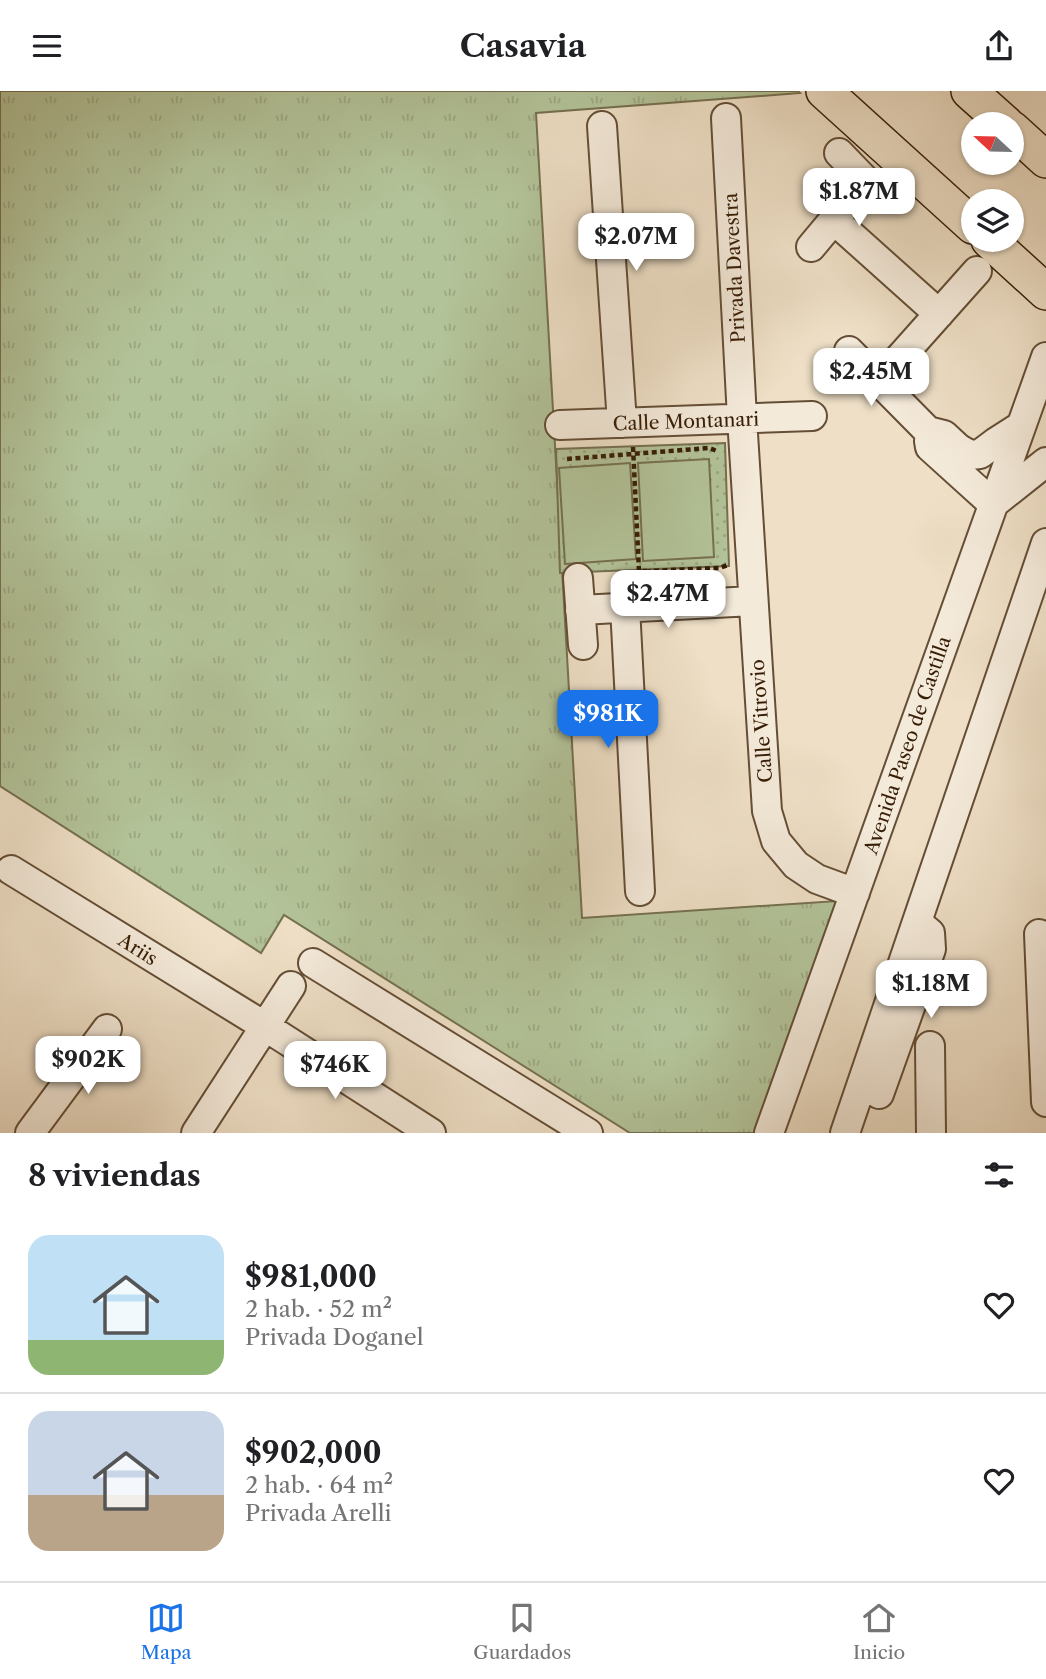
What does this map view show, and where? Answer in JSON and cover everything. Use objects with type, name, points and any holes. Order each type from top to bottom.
[{"type":"main road","points":[[824,91],[961,215]]},
{"type":"main road","points":[[969,91],[993,112]]},
{"type":"main road","points":[[1024,140],[1046,160]]},
{"type":"main road","points":[[983,255],[1046,292]]},
{"type":"street","name":"Privada Davestra","points":[[726,118],[742,418]]},
{"type":"street","points":[[602,127],[627,423]]},
{"type":"street","points":[[811,247],[866,181],[839,153]]},
{"type":"street","points":[[834,220],[939,314]]},
{"type":"street","points":[[879,381],[939,314],[983,255]]},
{"type":"street","points":[[849,351],[928,431],[930,447],[966,465],[993,504],[1046,461]]},
{"type":"street","name":"Avenida Paseo de Castilla","points":[[769,1133],[1046,358]]},
{"type":"street","name":"Calle Montanari","points":[[559,425],[812,416]]},
{"type":"street","name":"Calle Vitrovio","points":[[742,418],[766,811],[776,841],[796,865],[817,879],[855,893]]},
{"type":"street","points":[[966,465],[1021,426]]},
{"type":"street","points":[[845,1133],[1046,543]]},
{"type":"street","points":[[578,577],[583,645]]},
{"type":"street","points":[[580,610],[753,601]]},
{"type":"street","points":[[638,607],[640,891]]},
{"type":"street","name":"Ariis","points":[[10,870],[431,1133]]},
{"type":"street","points":[[865,1133],[930,950],[930,933],[918,923]]},
{"type":"street","points":[[1039,934],[1046,1102]]},
{"type":"street","points":[[313,963],[588,1133]]},
{"type":"street","points":[[197,1133],[291,986]]},
{"type":"street","points":[[30,1133],[107,1029]]},
{"type":"street","points":[[930,1046],[930,1133]]},
{"type":"path","points":[[627,423],[634,453],[639,571],[719,568],[724,565],[751,563]]},
{"type":"path","points":[[566,459],[709,448],[717,451]]},
{"type":"path","points":[[638,607],[650,571]]},
{"type":"green space","points":[[0,91],[800,93],[536,113],[582,918],[837,901],[754,1133],[630,1133],[284,915],[261,953],[0,786]]},
{"type":"green space","points":[[725,443],[729,566],[560,573],[556,449]]},
{"type":"green space","points":[[709,459],[714,557],[643,561],[638,463]]},
{"type":"green space","points":[[630,463],[636,559],[565,564],[559,468]]}]
